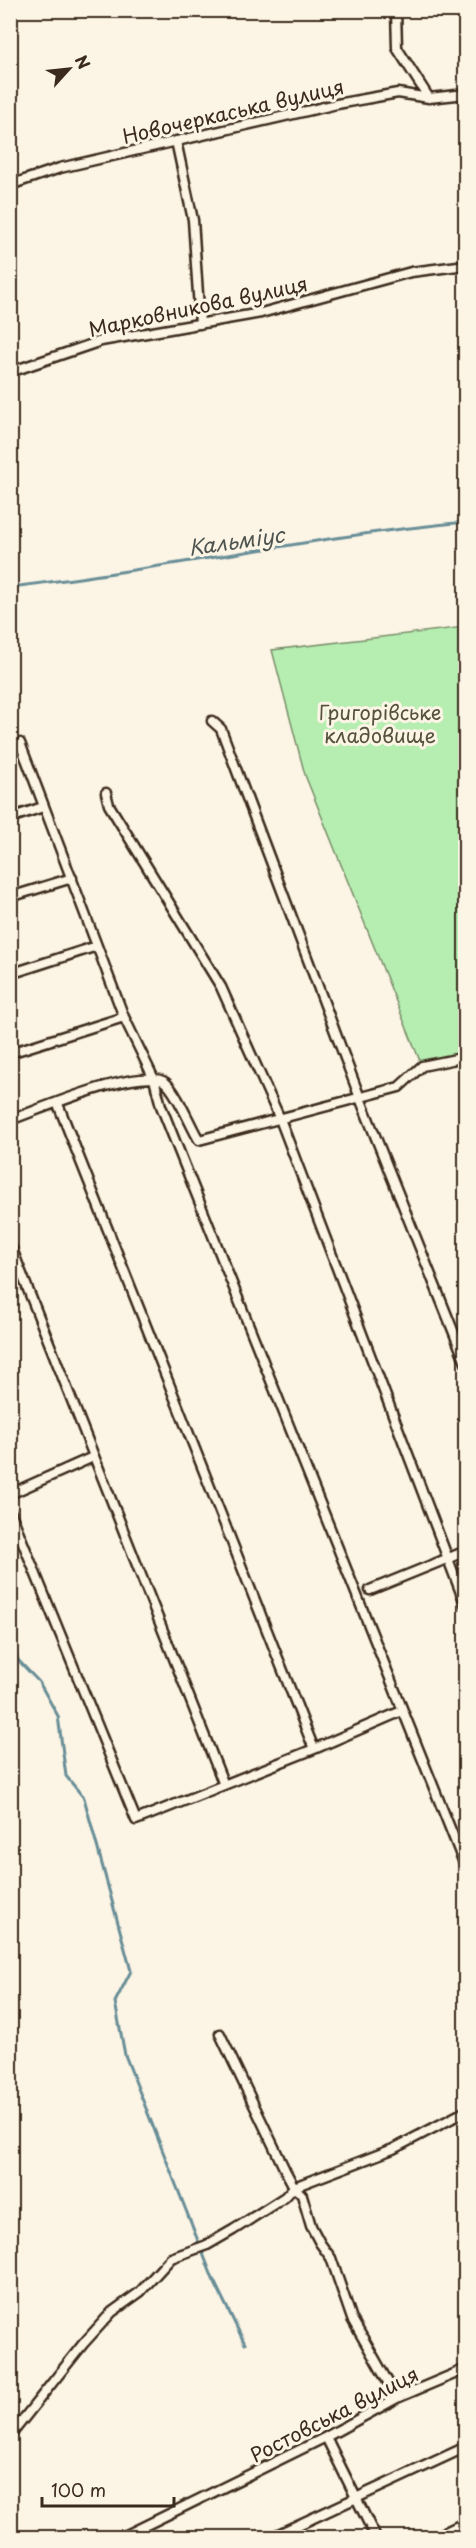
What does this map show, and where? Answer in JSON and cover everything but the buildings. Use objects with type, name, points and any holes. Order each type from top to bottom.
[{"type":"street","points":[[396,10],[397,48],[429,98]]},
{"type":"street","name":"Новочеркаська вулиця","points":[[10,185],[60,168],[337,104],[398,93],[429,98],[465,94]]},
{"type":"street","points":[[176,141],[193,220],[200,324]]},
{"type":"street","name":"Марковникова вулиця","points":[[10,372],[101,341],[261,313],[411,272],[465,265]]},
{"type":"street","points":[[212,721],[221,729],[360,1098],[465,1363]]},
{"type":"street","points":[[20,742],[124,1017],[154,1078],[161,1106],[465,1868]]},
{"type":"street","points":[[106,793],[109,805],[220,987],[280,1119],[465,1606]]},
{"type":"street","points":[[10,818],[43,807]]},
{"type":"street","points":[[10,897],[72,878]]},
{"type":"street","points":[[10,974],[97,946]]},
{"type":"street","points":[[10,1053],[124,1017]]},
{"type":"street","points":[[10,1120],[99,1088],[137,1078],[154,1078],[165,1083],[199,1140],[399,1087],[422,1066],[465,1057]]},
{"type":"street","points":[[58,1104],[314,1749]]},
{"type":"street","points":[[10,1244],[224,1785]]},
{"type":"street","points":[[10,1494],[93,1457]]},
{"type":"street","points":[[10,1511],[136,1820],[402,1711]]},
{"type":"street","points":[[370,1590],[465,1551]]},
{"type":"street","points":[[220,2034],[294,2187],[302,2195],[311,2226],[331,2258],[352,2319],[397,2398]]},
{"type":"street","points":[[10,2436],[112,2312],[140,2292],[171,2258],[207,2245],[233,2230],[285,2197],[294,2187],[393,2149],[465,2111]]},
{"type":"street","name":"Ростовська вулиця","points":[[120,2538],[326,2437],[397,2398],[465,2369]]},
{"type":"street","points":[[326,2437],[376,2538]]},
{"type":"street","points":[[270,2538],[465,2446]]},
{"type":"street","points":[[433,2538],[465,2522]]},
{"type":"green space","name":"Григорівське кладовище","points":[[465,627],[465,1055],[422,1066],[305,775],[272,650]]},
{"type":"waterway","name":"Кальміус","points":[[10,587],[124,572],[352,536],[466,522]]},
{"type":"waterway","points":[[10,1634],[18,1660],[39,1682],[58,1716],[66,1776],[84,1798],[131,1971],[115,2002],[125,2055],[213,2279],[245,2344]]}]
